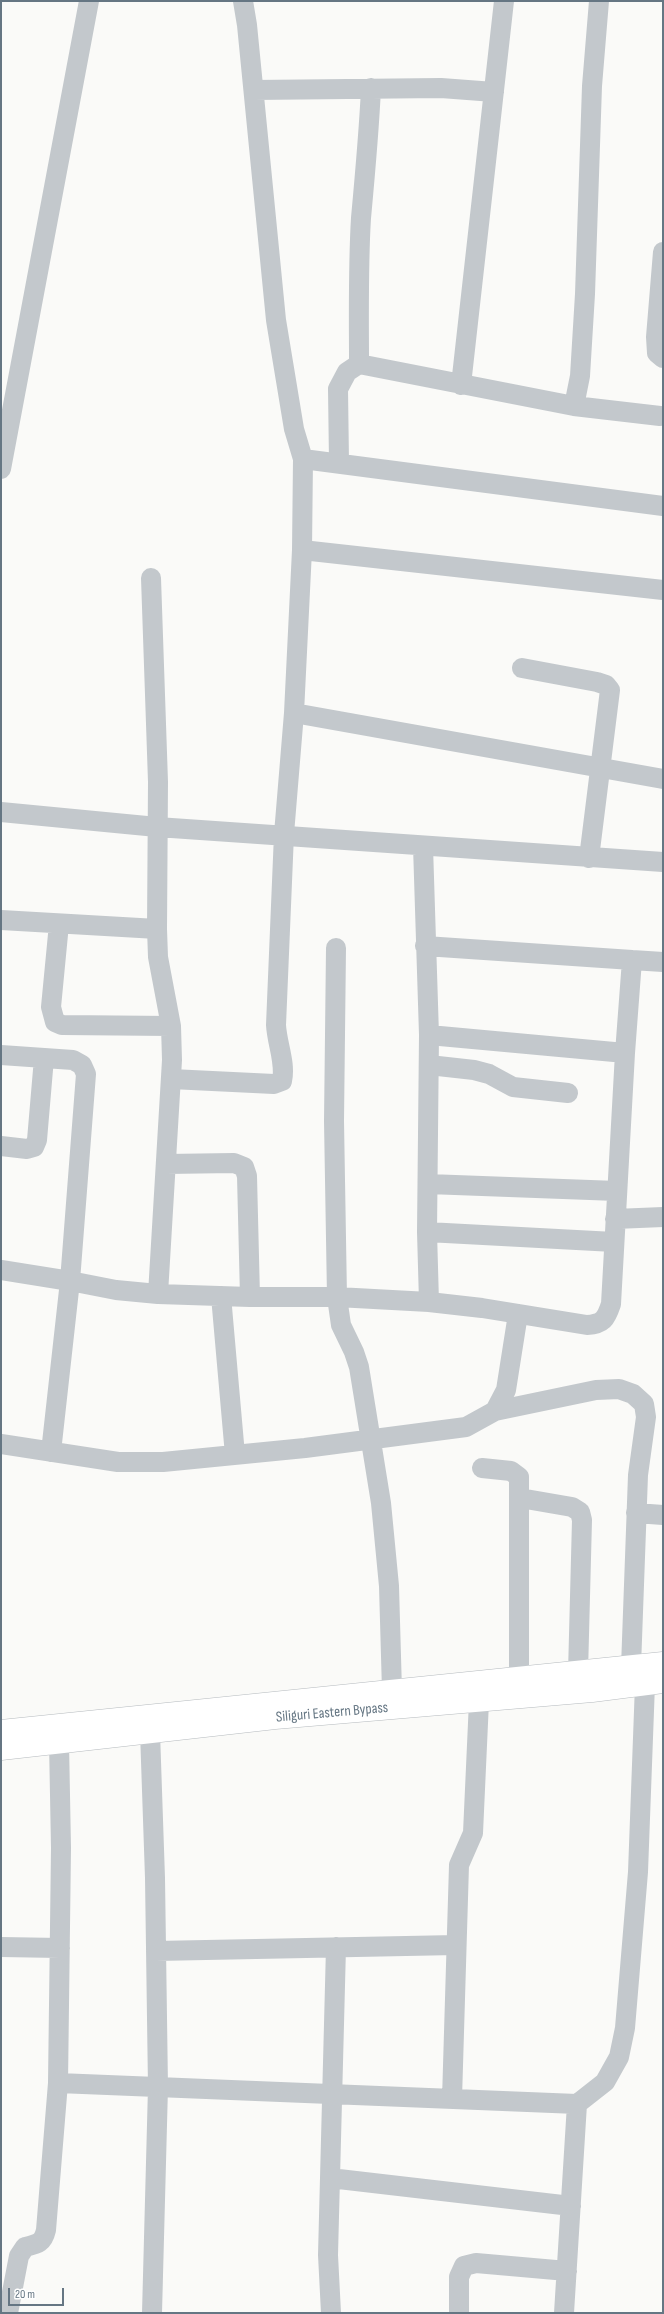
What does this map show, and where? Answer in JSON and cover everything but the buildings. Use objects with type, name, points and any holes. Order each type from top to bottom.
[{"type":"main road","name":"Siliguri Eastern Bypass","points":[[1,1731],[578,1673],[663,1663]]},
{"type":"main road","name":"Siliguri Eastern Bypass","points":[[1,1749],[150,1732],[592,1691],[654,1683]]},
{"type":"street","points":[[1,469],[89,1]]},
{"type":"street","points":[[171,1079],[274,1084],[282,1080],[282,1062],[277,1041],[276,1026],[284,834],[294,713],[302,550],[303,459],[294,429],[276,320],[254,90],[243,1]]},
{"type":"street","points":[[461,385],[504,1]]},
{"type":"street","points":[[574,406],[580,376],[585,294],[592,86],[599,1]]},
{"type":"street","points":[[359,364],[358,295],[362,219],[368,161],[371,88]]},
{"type":"street","points":[[254,90],[467,88],[494,92]]},
{"type":"street","points":[[663,252],[656,337],[657,353],[663,358]]},
{"type":"street","points":[[339,462],[338,389],[347,372],[359,364],[574,406],[660,416]]},
{"type":"street","points":[[303,459],[339,462],[663,506]]},
{"type":"street","points":[[302,550],[663,590]]},
{"type":"street","points":[[151,578],[158,782],[156,930],[158,957],[171,1026],[171,1079],[158,1294]]},
{"type":"street","points":[[522,668],[597,682],[606,685],[610,690],[589,858]]},
{"type":"street","points":[[294,713],[663,779]]},
{"type":"street","points":[[1,812],[157,827],[284,834],[423,846],[663,862]]},
{"type":"street","points":[[423,846],[429,1035],[427,1232],[429,1302]]},
{"type":"street","points":[[1,920],[156,930]]},
{"type":"street","points":[[59,924],[51,1007],[54,1022],[62,1026],[171,1026]]},
{"type":"street","points":[[425,946],[663,962]]},
{"type":"street","points":[[336,948],[334,1121],[337,1296],[341,1325],[354,1352],[359,1367],[381,1503],[389,1586],[392,1691]]},
{"type":"street","points":[[1,1270],[116,1290],[158,1294],[250,1297],[337,1296],[429,1302],[587,1325],[599,1324],[607,1318],[611,1304],[625,1053],[632,960]]},
{"type":"street","points":[[429,1035],[625,1053]]},
{"type":"street","points":[[1,1055],[73,1060],[82,1065],[86,1074],[70,1281],[51,1452]]},
{"type":"street","points":[[1,1146],[27,1148],[34,1147],[37,1140],[44,1058]]},
{"type":"street","points":[[429,1065],[474,1070],[489,1074],[513,1087],[568,1093]]},
{"type":"street","points":[[166,1164],[234,1163],[244,1167],[247,1176],[250,1297]]},
{"type":"street","points":[[428,1184],[521,1186],[617,1191]]},
{"type":"street","points":[[615,1220],[663,1217]]},
{"type":"street","points":[[427,1232],[614,1242]]},
{"type":"street","points":[[221,1296],[235,1455]]},
{"type":"street","points":[[494,1411],[506,1390],[518,1314]]},
{"type":"street","points":[[1,1444],[118,1462],[163,1462],[235,1455],[466,1427],[494,1411],[596,1390],[619,1389],[633,1394],[644,1404],[646,1417],[638,1475],[631,1667]]},
{"type":"street","points":[[482,1468],[511,1471],[519,1477],[519,1678]]},
{"type":"street","points":[[520,1498],[572,1507],[580,1512],[582,1520],[578,1673]]},
{"type":"street","points":[[636,1513],[663,1515]]},
{"type":"street","points":[[58,2083],[577,2104],[605,2082],[619,2057],[625,2028],[654,1683]]},
{"type":"street","points":[[452,2099],[459,1865],[473,1833],[479,1701]]},
{"type":"street","points":[[150,1732],[158,2087],[152,2313]]},
{"type":"street","points":[[8,2313],[19,2256],[26,2247],[39,2244],[45,2235],[58,2083],[61,1848],[59,1742]]},
{"type":"street","points":[[156,1951],[456,1945]]},
{"type":"street","points":[[1,1947],[60,1948]]},
{"type":"street","points":[[331,2313],[328,2256],[336,1947]]},
{"type":"street","points":[[564,2313],[577,2104]]},
{"type":"street","points":[[330,2178],[571,2206]]},
{"type":"street","points":[[459,2313],[459,2277],[464,2266],[476,2263],[567,2271]]}]
